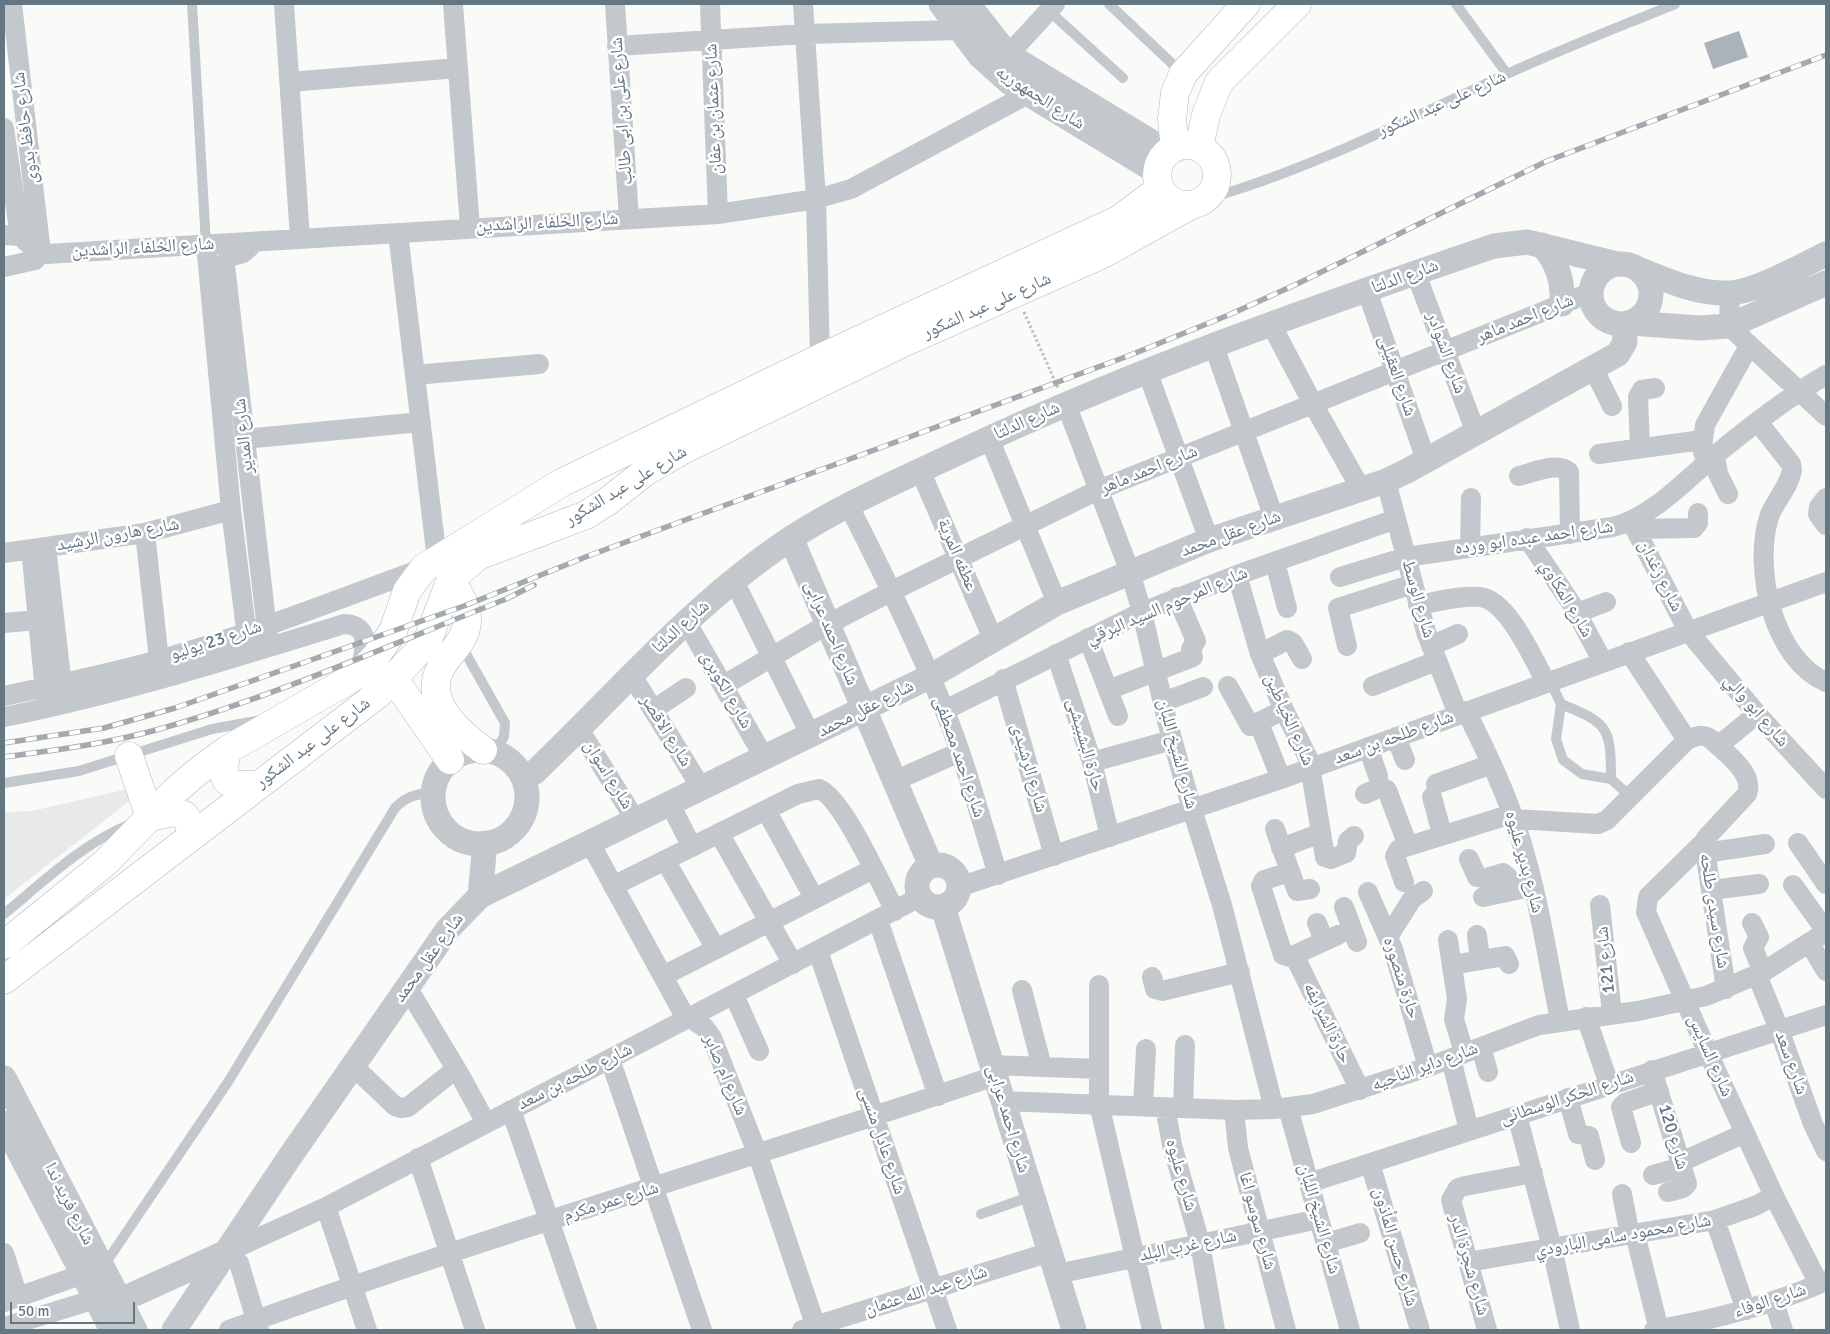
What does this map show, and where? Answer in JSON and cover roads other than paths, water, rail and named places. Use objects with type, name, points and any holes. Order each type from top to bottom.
[{"type":"main road","points":[[1172,161],[1213,158],[1218,175],[1217,184],[1198,203],[1171,202],[1172,119],[1176,92],[1183,74],[1246,4]]},
{"type":"main road","points":[[1172,161],[1206,115],[1219,82],[1297,4]]},
{"type":"main road","name":"شارع على عبد الشكور","points":[[4,945],[105,863],[182,785],[227,750],[359,674],[376,656],[393,631],[407,591],[561,483],[820,358],[1118,220],[1172,161]]},
{"type":"main road","name":"شارع على عبد الشكور","points":[[437,569],[563,525],[608,501],[645,472],[683,450],[906,342],[1102,254],[1198,203]]},
{"type":"main road","points":[[600,464],[598,471],[600,478],[605,484],[612,486],[635,481]]},
{"type":"main road","points":[[561,483],[573,493],[575,501],[574,509],[563,525]]},
{"type":"main road","points":[[437,569],[468,614],[465,634],[437,676],[435,689],[438,702],[455,727],[488,751]]},
{"type":"main road","name":"شارع على عبد الشكور","points":[[4,980],[377,695],[394,679],[429,637],[437,569]]},
{"type":"main road","points":[[394,679],[450,760]]},
{"type":"main road","points":[[227,750],[222,772],[226,780],[234,784],[258,785]]},
{"type":"main road","points":[[129,756],[150,817],[173,812],[184,815],[191,825],[189,837]]},
{"type":"street","name":"شارع حافظ بدوى","points":[[12,4],[41,253]]},
{"type":"street","points":[[284,4],[300,238]]},
{"type":"street","points":[[453,4],[470,227]]},
{"type":"street","name":"شارع على بن ابى طالب","points":[[614,4],[629,219]]},
{"type":"street","name":"شارع عثمان بن عفان","points":[[710,4],[718,214]]},
{"type":"street","points":[[803,4],[816,199],[820,358]]},
{"type":"street","name":"شارع الجمهوريه","points":[[941,4],[959,30],[992,68],[1028,94],[1172,161]]},
{"type":"street","name":"شارع الجمهوريه","points":[[968,4],[1008,55],[1172,161]]},
{"type":"street","points":[[1008,55],[1052,7]]},
{"type":"street","points":[[617,46],[805,34],[959,30]]},
{"type":"street","points":[[290,82],[458,68]]},
{"type":"street","name":"شارع الخلفاء الراشدين","points":[[4,267],[36,260],[41,253],[718,214],[816,199],[851,189],[1028,94]]},
{"type":"street","name":"شارع حافظ بدوى","points":[[4,128],[12,235]]},
{"type":"street","points":[[398,233],[437,569]]},
{"type":"street","points":[[12,235],[41,253]]},
{"type":"street","name":"شارع المدير","points":[[251,241],[247,251],[231,255],[225,265],[269,647]]},
{"type":"street","name":"شارع الدلتا","points":[[522,776],[534,772],[579,729],[630,674],[686,621],[791,538],[920,470],[1066,404],[1147,371],[1499,244],[1526,242],[1542,245],[1626,266],[1691,288],[1730,293],[1747,290],[1826,254]]},
{"type":"street","name":"شارع المدير","points":[[206,244],[231,510],[248,654]]},
{"type":"street","points":[[1542,245],[1557,266],[1562,285],[1562,304]]},
{"type":"street","points":[[1627,323],[1644,313],[1651,298],[1648,280],[1626,266],[1609,267],[1597,277],[1592,292],[1595,308],[1600,315],[1615,323],[1699,328],[1729,326],[1826,284]]},
{"type":"street","name":"شارع الشوادر","points":[[1416,274],[1476,433]]},
{"type":"street","name":"شارع العقيلى","points":[[1367,291],[1426,460]]},
{"type":"street","name":"شارع احمد ماهر","points":[[724,685],[828,624],[1024,524],[1098,490],[1592,292]]},
{"type":"street","points":[[1730,293],[1729,326],[1797,392],[1826,416]]},
{"type":"street","name":"شارع عقل محمد","points":[[174,1330],[352,1065],[457,917],[480,896],[765,759],[931,676],[1057,603],[1209,540],[1386,481],[1618,354],[1623,348],[1627,323]]},
{"type":"street","points":[[1272,326],[1361,489]]},
{"type":"street","points":[[1214,346],[1274,518]]},
{"type":"street","points":[[1728,494],[1702,440],[1705,426],[1749,346]]},
{"type":"street","points":[[415,374],[539,364]]},
{"type":"street","points":[[1593,368],[1612,406]]},
{"type":"street","points":[[1147,371],[1209,540]]},
{"type":"street","name":"شارع احمد عبده ابو ورده","points":[[1340,577],[1406,557],[1527,538],[1633,525],[1758,422],[1797,392],[1826,375]]},
{"type":"street","points":[[1640,448],[1638,397],[1642,390],[1655,388]]},
{"type":"street","name":"شارع الشيخ اللبان","points":[[1066,404],[1130,572],[1142,612],[1172,740],[1192,809],[1281,1109],[1309,1183],[1350,1330]]},
{"type":"street","points":[[244,439],[421,422]]},
{"type":"street","points":[[1758,422],[1791,464],[1792,470],[1775,503],[1765,535],[1763,568],[1770,601],[1782,636],[1794,656],[1810,672],[1826,682]]},
{"type":"street","points":[[989,438],[1057,603]]},
{"type":"street","points":[[1599,454],[1702,440]]},
{"type":"street","points":[[1519,476],[1558,467],[1569,472],[1570,534]]},
{"type":"street","name":"عطفه المرية","points":[[920,470],[993,639]]},
{"type":"street","name":"شارع الوسط","points":[[1386,481],[1418,605],[1433,654],[1462,713]]},
{"type":"street","points":[[1470,547],[1471,498]]},
{"type":"street","points":[[1826,498],[1819,507],[1818,514],[1826,525]]},
{"type":"street","name":"شارع احمد مصطفى","points":[[849,506],[892,591],[945,710],[998,875]]},
{"type":"street","name":"شارع هارون الرشيد","points":[[4,553],[145,533],[231,510]]},
{"type":"street","points":[[1633,525],[1694,528],[1698,523],[1698,513]]},
{"type":"street","name":"شارع المرحوم السيد البرقي","points":[[945,710],[1003,679],[1177,597],[1396,519]]},
{"type":"street","name":"شارع زغدان","points":[[1633,525],[1688,631]]},
{"type":"street","points":[[145,533],[159,660]]},
{"type":"street","name":"شارع احمد عرابى","points":[[791,538],[930,866]]},
{"type":"street","name":"شارع المكاوي","points":[[1527,538],[1602,662]]},
{"type":"street","points":[[39,548],[37,620],[53,686]]},
{"type":"street","points":[[39,548],[56,707]]},
{"type":"street","points":[[1275,562],[1287,608]]},
{"type":"street","name":"شارع 23 يوليو","points":[[4,696],[159,660],[437,569]]},
{"type":"street","name":"شارع الخياطين","points":[[1237,575],[1260,654],[1311,767],[1326,857],[1328,859],[1346,853],[1348,841],[1354,836]]},
{"type":"street","points":[[734,582],[811,736]]},
{"type":"street","name":"شارع طلحه بن سعد","points":[[959,887],[1281,779],[1826,582]]},
{"type":"street","points":[[1347,646],[1338,608],[1413,584]]},
{"type":"street","points":[[1108,690],[1194,656],[1192,649],[1196,641],[1177,597]]},
{"type":"street","points":[[1418,605],[1470,597],[1490,600],[1506,613],[1548,682]]},
{"type":"street","points":[[1569,607],[1606,602]]},
{"type":"street","points":[[4,623],[37,620]]},
{"type":"street","name":"شارع الكوبرى","points":[[686,621],[765,759]]},
{"type":"street","name":"شارع 23 يوليو","points":[[4,717],[56,707],[162,680],[344,624],[352,624],[364,634],[366,642],[359,674]]},
{"type":"street","name":"شارع ابو والي","points":[[1688,631],[1757,714],[1826,789]]},
{"type":"street","points":[[1373,686],[1433,654],[1458,634]]},
{"type":"street","points":[[1088,638],[1118,716]]},
{"type":"street","points":[[1260,654],[1287,640],[1293,643],[1302,659]]},
{"type":"street","points":[[1404,882],[1395,853],[1399,849],[1442,834],[1513,816],[1598,824],[1607,820],[1687,740],[1629,652]]},
{"type":"street","name":"حارة البشبيشى","points":[[1056,654],[1092,762],[1110,837]]},
{"type":"street","name":"شارع الاقصر","points":[[630,674],[702,789]]},
{"type":"street","name":"شارع الرشيدى","points":[[1003,679],[1054,856]]},
{"type":"street","points":[[1163,702],[1203,686]]},
{"type":"street","points":[[1228,686],[1248,725],[1259,723],[1284,710]]},
{"type":"street","points":[[653,710],[686,688]]},
{"type":"street","name":"شارع بدير عليوه","points":[[1462,713],[1492,764],[1513,816],[1533,886],[1560,1020]]},
{"type":"street","points":[[1718,746],[1757,714]]},
{"type":"street","points":[[1259,723],[1281,779]]},
{"type":"street","name":"شارع اسوان","points":[[579,729],[636,821]]},
{"type":"street","name":"شارع سيدى طلحه","points":[[1687,740],[1696,736],[1706,736],[1744,774],[1748,782],[1748,791],[1705,847],[1726,988]]},
{"type":"street","points":[[1396,737],[1405,760]]},
{"type":"street","points":[[1092,762],[1172,740]]},
{"type":"street","points":[[1368,747],[1378,776]]},
{"type":"street","points":[[488,751],[505,757],[522,776],[526,788],[526,801],[517,825],[497,840],[473,843],[451,834],[437,816],[433,792],[439,774],[450,760],[466,752],[488,751]]},
{"type":"street","points":[[894,782],[960,752]]},
{"type":"street","points":[[1442,834],[1434,790],[1492,764]]},
{"type":"street","points":[[1365,794],[1381,788],[1387,790],[1408,846]]},
{"type":"street","points":[[613,886],[805,791],[819,789],[826,791],[845,818],[872,869],[887,915],[938,1096]]},
{"type":"street","points":[[670,804],[692,846]]},
{"type":"street","points":[[766,810],[814,898]]},
{"type":"street","points":[[719,833],[793,964]]},
{"type":"street","points":[[1310,889],[1297,891],[1278,838],[1321,833]]},
{"type":"street","points":[[1798,842],[1826,884]]},
{"type":"street","points":[[480,896],[485,843]]},
{"type":"street","name":"شارع ام صابر","points":[[590,843],[683,1013],[705,1028],[712,1038],[758,1155],[811,1329]]},
{"type":"street","points":[[1705,847],[1766,844]]},
{"type":"street","name":"شارع السايس","points":[[1705,847],[1648,897],[1646,902],[1648,916],[1708,1053],[1774,1196],[1822,1283]]},
{"type":"street","points":[[1469,859],[1477,876],[1486,878],[1504,873],[1508,877],[1513,890]]},
{"type":"street","points":[[665,860],[716,949]]},
{"type":"street","points":[[930,866],[947,867],[954,872],[959,887],[954,900],[943,907],[930,906],[920,897],[918,879],[921,873],[930,866]]},
{"type":"street","points":[[663,976],[872,869]]},
{"type":"street","name":"حارة الشرايفه","points":[[1290,872],[1266,879],[1261,886],[1280,952],[1286,957],[1294,955],[1360,1090]]},
{"type":"street","points":[[1711,890],[1759,884]]},
{"type":"street","points":[[1793,884],[1826,931]]},
{"type":"street","points":[[1483,897],[1533,886]]},
{"type":"street","name":"حارة منصوره","points":[[1368,892],[1385,928],[1403,979],[1428,1067]]},
{"type":"street","points":[[1294,955],[1338,934],[1385,928],[1412,898],[1423,892]]},
{"type":"street","name":"شارع طلحه بن سعد","points":[[228,1252],[326,1207],[920,897]]},
{"type":"street","name":"شارع 121","points":[[1600,905],[1612,1014]]},
{"type":"street","name":"شارع احمد عرابى","points":[[943,907],[1074,1330]]},
{"type":"street","points":[[1338,934],[1344,907]]},
{"type":"street","name":"شارع سعد","points":[[1752,923],[1759,937],[1752,948],[1760,974],[1813,1124],[1826,1151]]},
{"type":"street","name":"شارع داير الناحيه","points":[[1002,1101],[1234,1110],[1281,1109],[1321,1102],[1428,1067],[1519,1031],[1560,1020],[1612,1014],[1686,1001],[1726,988],[1760,974],[1810,944],[1826,931]]},
{"type":"street","points":[[1477,935],[1480,960]]},
{"type":"street","points":[[1448,940],[1457,999],[1454,1019],[1465,1053],[1469,1130]]},
{"type":"street","points":[[1810,944],[1826,971]]},
{"type":"street","name":"شارع عادل منسى","points":[[818,951],[947,1330]]},
{"type":"street","points":[[1452,965],[1505,956],[1509,964]]},
{"type":"street","points":[[1152,977],[1154,986],[1158,991],[1240,972]]},
{"type":"street","points":[[1099,985],[1099,1104],[1152,1330]]},
{"type":"street","points":[[407,988],[486,1123]]},
{"type":"street","points":[[1022,990],[1042,1067]]},
{"type":"street","points":[[734,995],[759,1051]]},
{"type":"street","name":"شارع الحكر الوسطانى","points":[[1309,1183],[1652,1070],[1780,1032],[1826,1015]]},
{"type":"street","points":[[1586,1017],[1609,1084]]},
{"type":"street","name":"شارع عليوه","points":[[1185,1046],[1174,1108],[1172,1145],[1200,1244],[1215,1330]]},
{"type":"street","points":[[1143,1106],[1146,1049]]},
{"type":"street","points":[[1465,1053],[1488,1072]]},
{"type":"street","points":[[610,1059],[702,1330]]},
{"type":"street","points":[[352,1065],[395,1106],[401,1108],[408,1107],[456,1069]]},
{"type":"street","points":[[993,1071],[1042,1067],[1099,1069]]},
{"type":"street","name":"شارع 120","points":[[1652,1070],[1682,1165],[1686,1186],[1668,1192]]},
{"type":"street","name":"شارع عمر مكرم","points":[[229,1330],[257,1325],[353,1288],[450,1254],[938,1096],[993,1071]]},
{"type":"street","name":"شارع فريد ندا","points":[[4,1078],[92,1271]]},
{"type":"street","points":[[1631,1143],[1622,1112],[1623,1104],[1659,1091]]},
{"type":"street","points":[[1568,1098],[1578,1134],[1588,1136],[1595,1160]]},
{"type":"street","points":[[511,1110],[587,1330]]},
{"type":"street","name":"شارع سوسو اغا","points":[[1234,1110],[1238,1148],[1286,1330]]},
{"type":"street","points":[[1517,1115],[1552,1248],[1570,1330]]},
{"type":"street","name":"شارع فريد ندا","points":[[4,1123],[108,1300],[135,1330]]},
{"type":"street","points":[[1653,1175],[1682,1165],[1745,1133]]},
{"type":"street","points":[[418,1158],[475,1330]]},
{"type":"street","name":"شارع حسن المأذون","points":[[1370,1163],[1420,1330]]},
{"type":"street","name":"شارع شجرة الدر","points":[[1487,1330],[1452,1207],[1453,1193],[1465,1186],[1533,1173]]},
{"type":"street","points":[[1622,1194],[1656,1330]]},
{"type":"street","name":"شارع محمود سامى البارودي","points":[[1468,1262],[1715,1220],[1755,1206],[1774,1196]]},
{"type":"street","points":[[326,1207],[367,1330]]},
{"type":"street","name":"شارع غرب البلد","points":[[1053,1263],[1135,1258],[1319,1219]]},
{"type":"street","points":[[1715,1220],[1746,1310]]},
{"type":"street","points":[[1326,1243],[1360,1233]]},
{"type":"street","points":[[4,1252],[11,1299],[92,1271]]},
{"type":"street","points":[[4,1327],[108,1300],[228,1252],[239,1263],[257,1325]]},
{"type":"street","name":"شارع عبد الله عثمان","points":[[811,1329],[932,1289],[1053,1263]]},
{"type":"street","name":"شارع الوفاء","points":[[1656,1330],[1746,1310],[1774,1302],[1822,1283]]},
{"type":"street","name":"شارع فريد ندا","points":[[108,1300],[112,1330]]},
{"type":"street","points":[[1774,1302],[1784,1330]]},
{"type":"lane","points":[[192,4],[206,244]]},
{"type":"lane","points":[[1109,4],[1183,74]]},
{"type":"lane","points":[[1456,4],[1508,74]]},
{"type":"lane","name":"شارع على عبد الشكور","points":[[1198,203],[1253,186],[1438,108],[1508,74],[1675,4]]},
{"type":"lane","points":[[1052,7],[1123,78]]},
{"type":"lane","points":[[460,644],[505,723],[504,737],[488,751]]},
{"type":"lane","points":[[1548,682],[1561,704],[1591,716],[1602,724],[1608,736],[1611,750],[1611,779]]},
{"type":"lane","points":[[1561,704],[1556,739],[1563,760],[1582,774],[1611,779],[1630,796]]},
{"type":"lane","points":[[4,783],[62,774],[129,756],[228,724],[278,721]]},
{"type":"lane","points":[[92,1271],[228,1082],[395,808],[403,800],[417,794],[433,792]]},
{"type":"lane","points":[[4,914],[100,840],[150,817]]},
{"type":"lane","points":[[980,1214],[1032,1196]]},
{"type":"railway","points":[[4,743],[104,728],[175,708],[464,606],[588,556],[1128,356],[1231,314],[1299,283],[1547,161],[1826,55]]},
{"type":"railway","points":[[4,757],[118,739],[200,717],[289,686],[506,599],[534,585]]}]
